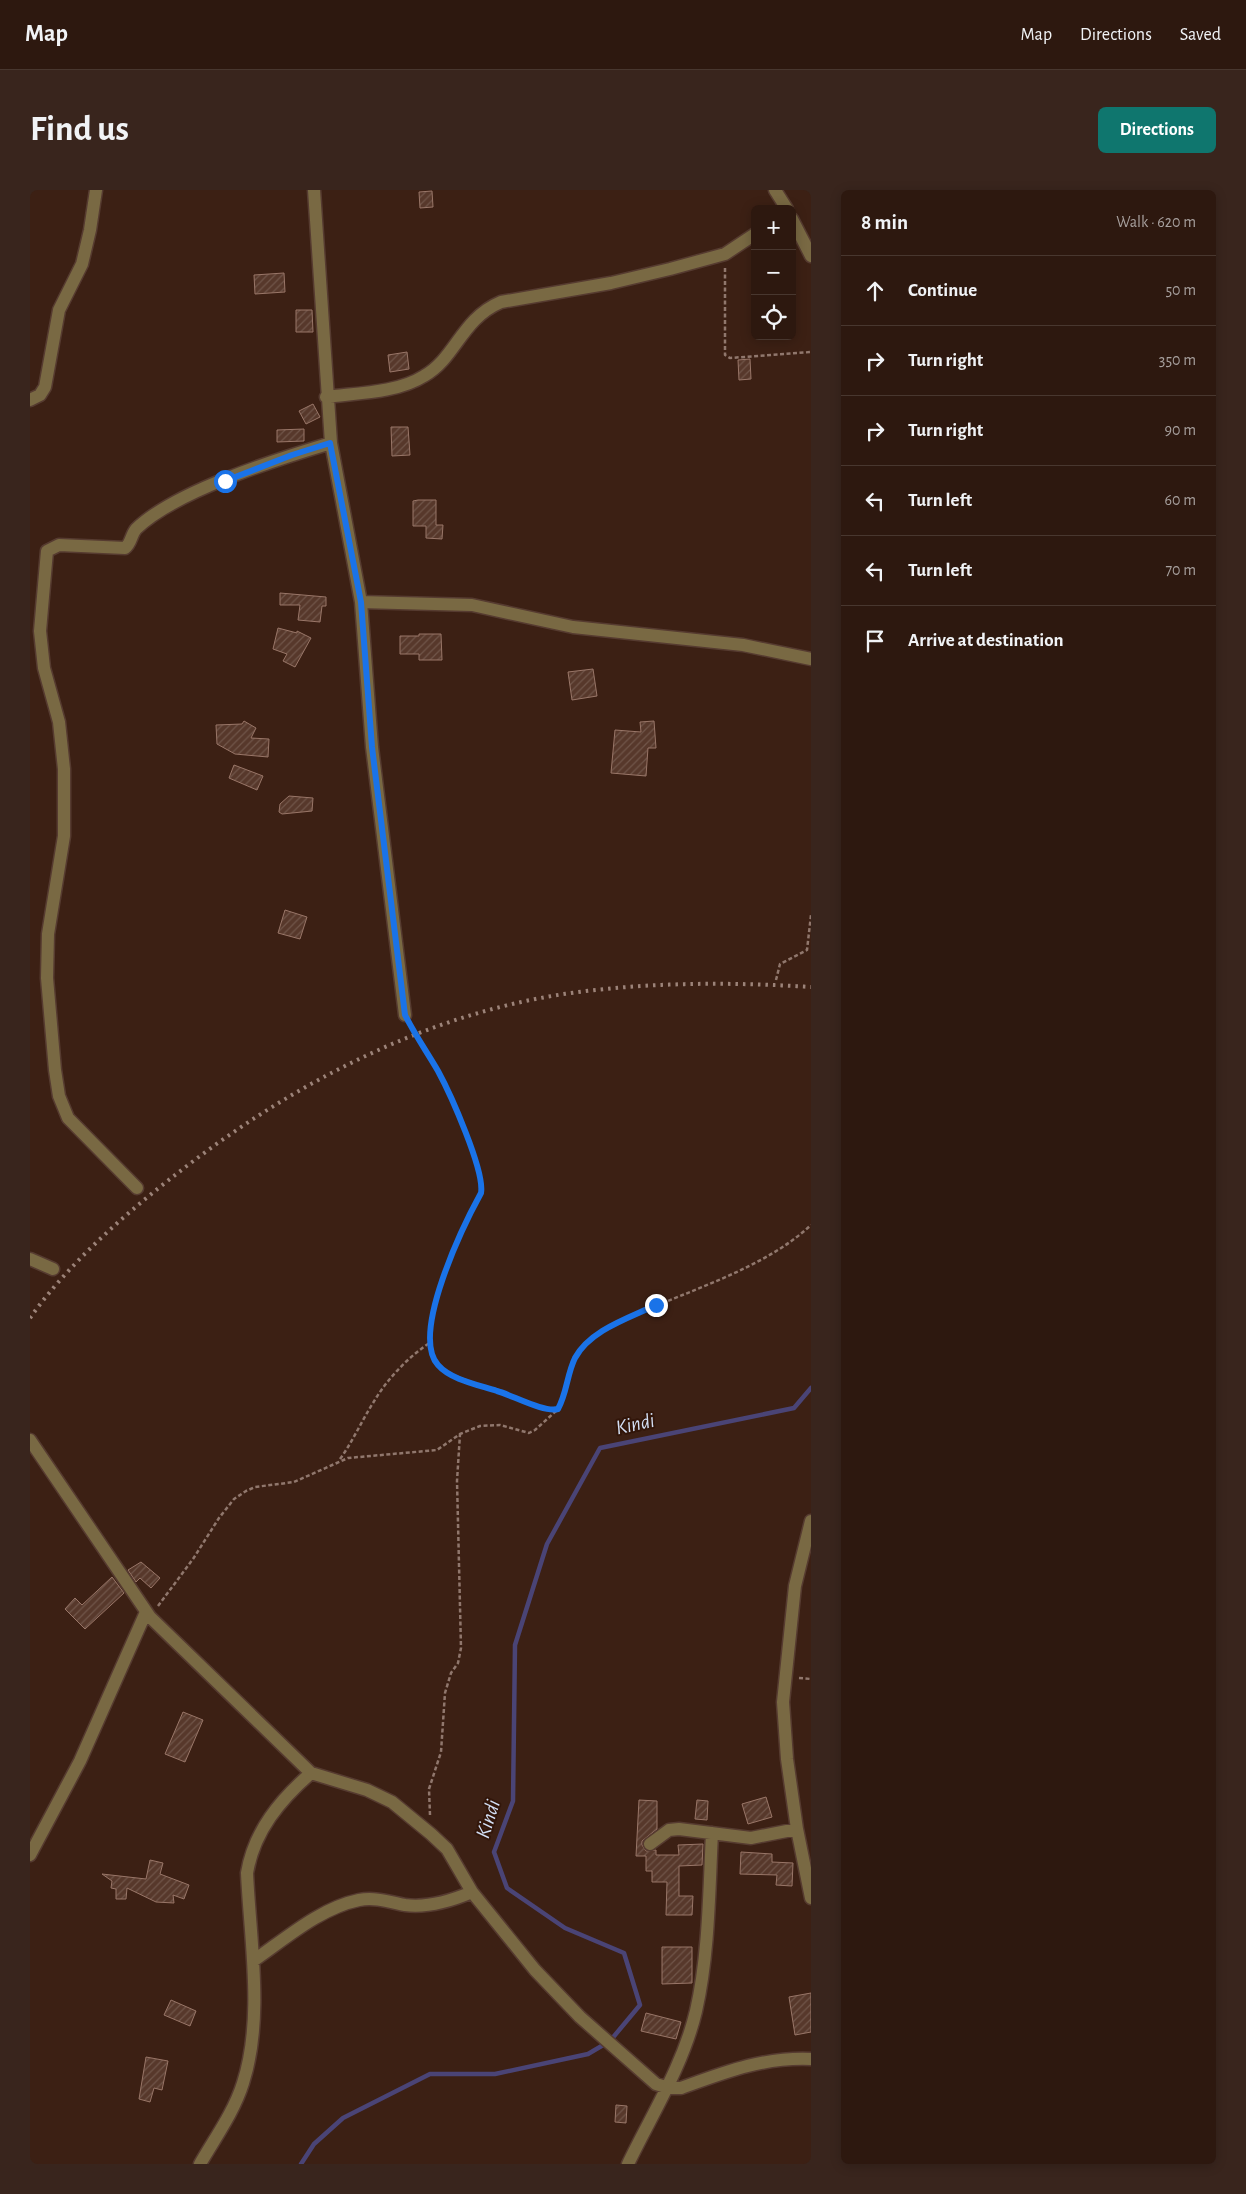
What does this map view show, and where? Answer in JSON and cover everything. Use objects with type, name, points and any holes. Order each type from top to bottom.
[{"type":"street","points":[[30,400],[40,395],[45,387],[60,310],[82,264],[90,230],[96,190]]},
{"type":"street","points":[[314,190],[330,443],[361,602],[372,747],[405,1015]]},
{"type":"street","points":[[775,190],[783,205]]},
{"type":"street","points":[[796,227],[811,256]]},
{"type":"street","points":[[326,397],[400,386],[425,376],[440,362],[476,317],[487,308],[501,302],[610,283],[725,254],[751,237]]},
{"type":"street","points":[[136,1188],[68,1118],[61,1102],[55,1070],[48,934],[64,836],[64,769],[59,722],[44,668],[40,631],[47,551],[59,546],[126,548],[137,528],[158,513],[191,494],[292,455],[330,443]]},
{"type":"street","points":[[361,602],[472,605],[573,627],[688,637],[743,645],[811,659]]},
{"type":"street","points":[[30,1259],[53,1269]]},
{"type":"street","points":[[30,1440],[148,1614],[311,1773],[367,1790],[392,1802],[431,1834],[447,1849],[472,1892],[535,1970],[580,2017],[656,2084],[668,2088],[681,2088],[752,2063],[791,2058],[811,2059]]},
{"type":"street","points":[[811,1522],[795,1586],[783,1702],[797,1829],[811,1898]]},
{"type":"street","points":[[30,1855],[80,1761],[148,1614]]},
{"type":"street","points":[[200,2164],[228,2116],[243,2085],[249,2062],[252,2038],[253,1961],[248,1873],[250,1855],[257,1837],[271,1815],[295,1787],[311,1773]]},
{"type":"street","points":[[650,1844],[669,1830],[679,1829],[751,1838],[797,1829]]},
{"type":"street","points":[[628,2164],[668,2088],[696,2012],[706,1936],[712,1833]]},
{"type":"street","points":[[253,1961],[314,1919],[347,1904],[374,1899],[422,1906],[452,1900],[472,1892]]},
{"type":"path","points":[[725,254],[723,347],[725,355],[730,358],[811,352]]},
{"type":"path","points":[[776,980],[780,964],[807,950],[811,915]]},
{"type":"path","points":[[405,1015],[439,1073],[468,1139],[483,1184],[481,1193],[448,1261],[437,1297],[431,1342],[437,1364],[447,1373],[546,1410],[558,1409]]},
{"type":"path","points":[[339,1460],[429,1452],[446,1446],[460,1434],[490,1424],[529,1433],[535,1430],[558,1409],[563,1400],[575,1358],[583,1346],[596,1335],[656,1305],[736,1273],[804,1232],[811,1225]]},
{"type":"path","points":[[148,1614],[234,1499],[255,1487],[294,1482],[309,1477],[339,1460],[353,1442],[374,1400],[387,1383],[404,1364],[431,1342]]},
{"type":"path","points":[[431,1834],[429,1789],[441,1752],[445,1693],[451,1673],[458,1663],[460,1648],[457,1481],[460,1434]]},
{"type":"building","points":[[432,191],[433,207],[420,208],[419,192]]},
{"type":"building","points":[[284,273],[285,292],[255,294],[254,275]]},
{"type":"building","points":[[296,310],[312,310],[313,332],[296,332]]},
{"type":"building","points":[[407,352],[409,369],[390,372],[388,355]]},
{"type":"building","points":[[750,359],[751,379],[739,380],[738,360]]},
{"type":"building","points":[[313,404],[320,417],[306,424],[299,411]]},
{"type":"building","points":[[391,427],[408,427],[410,455],[392,456]]},
{"type":"building","points":[[304,429],[304,441],[277,442],[277,430]]},
{"type":"building","points":[[436,500],[436,525],[443,525],[442,539],[426,538],[426,526],[413,526],[413,501]]},
{"type":"building","points":[[280,593],[326,597],[326,606],[322,606],[320,622],[298,620],[300,605],[280,605]]},
{"type":"building","points":[[278,628],[297,633],[297,631],[311,638],[295,667],[283,661],[287,654],[273,649]]},
{"type":"building","points":[[419,634],[441,634],[442,660],[419,660],[419,654],[400,654],[400,636],[419,636]]},
{"type":"building","points":[[593,669],[597,696],[572,700],[568,672]]},
{"type":"building","points":[[244,721],[256,728],[251,738],[269,739],[268,757],[235,754],[217,744],[216,725],[242,724]]},
{"type":"building","points":[[654,721],[656,748],[648,748],[646,776],[611,773],[615,730],[641,732],[640,722]]},
{"type":"building","points":[[234,765],[263,776],[257,790],[229,778]]},
{"type":"building","points":[[289,796],[313,798],[312,811],[282,814],[279,812],[280,804]]},
{"type":"building","points":[[285,910],[307,917],[300,939],[278,933]]},
{"type":"building","points":[[141,1562],[160,1578],[151,1588],[140,1578],[136,1582],[128,1570]]},
{"type":"building","points":[[112,1577],[124,1593],[85,1629],[65,1609],[75,1598],[82,1605]]},
{"type":"building","points":[[183,1712],[203,1720],[185,1762],[165,1754]]},
{"type":"building","points":[[766,1797],[772,1817],[748,1824],[742,1804]]},
{"type":"building","points":[[639,1800],[657,1801],[657,1829],[642,1841],[646,1851],[656,1850],[656,1855],[679,1855],[678,1845],[703,1844],[702,1865],[679,1866],[679,1896],[693,1896],[692,1915],[666,1915],[667,1882],[652,1882],[652,1871],[646,1871],[646,1856],[636,1856]]},
{"type":"building","points":[[697,1800],[708,1801],[707,1820],[695,1819]]},
{"type":"building","points":[[741,1852],[772,1854],[772,1862],[793,1863],[792,1886],[776,1885],[777,1875],[740,1874]]},
{"type":"building","points":[[150,1860],[163,1863],[160,1874],[189,1885],[184,1899],[173,1895],[174,1903],[156,1902],[127,1888],[126,1899],[116,1899],[116,1889],[111,1888],[112,1881],[102,1874],[146,1879]]},
{"type":"building","points":[[662,1947],[692,1947],[692,1983],[662,1984]]},
{"type":"building","points":[[811,1993],[811,2032],[795,2035],[789,1997]]},
{"type":"building","points":[[171,2000],[196,2011],[190,2026],[164,2015]]},
{"type":"building","points":[[646,2013],[681,2022],[676,2039],[641,2031]]},
{"type":"building","points":[[146,2057],[168,2061],[162,2090],[154,2088],[150,2102],[139,2099]]},
{"type":"building","points":[[616,2105],[627,2106],[626,2123],[615,2122]]},
{"type":"waterway","name":"Kindi","points":[[301,2164],[314,2144],[343,2118],[430,2074],[495,2074],[588,2054],[610,2041],[640,2005],[624,1953],[565,1928],[507,1888],[494,1852],[513,1801],[515,1645],[547,1544],[600,1448],[794,1408],[811,1388]]},
{"type":"railway","points":[[30,1318],[62,1278],[99,1240],[159,1188],[222,1140],[315,1082],[363,1057],[413,1035],[465,1017],[517,1003],[601,989],[691,984],[811,987]]},
{"type":"route","points":[[225,481],[292,455],[330,443],[361,602],[372,747],[405,1015],[439,1073],[468,1139],[483,1184],[481,1193],[448,1261],[437,1297],[431,1342],[437,1364],[447,1373],[552,1411],[558,1409],[563,1400],[569,1374],[575,1358],[583,1346],[596,1335],[656,1305]]}]
